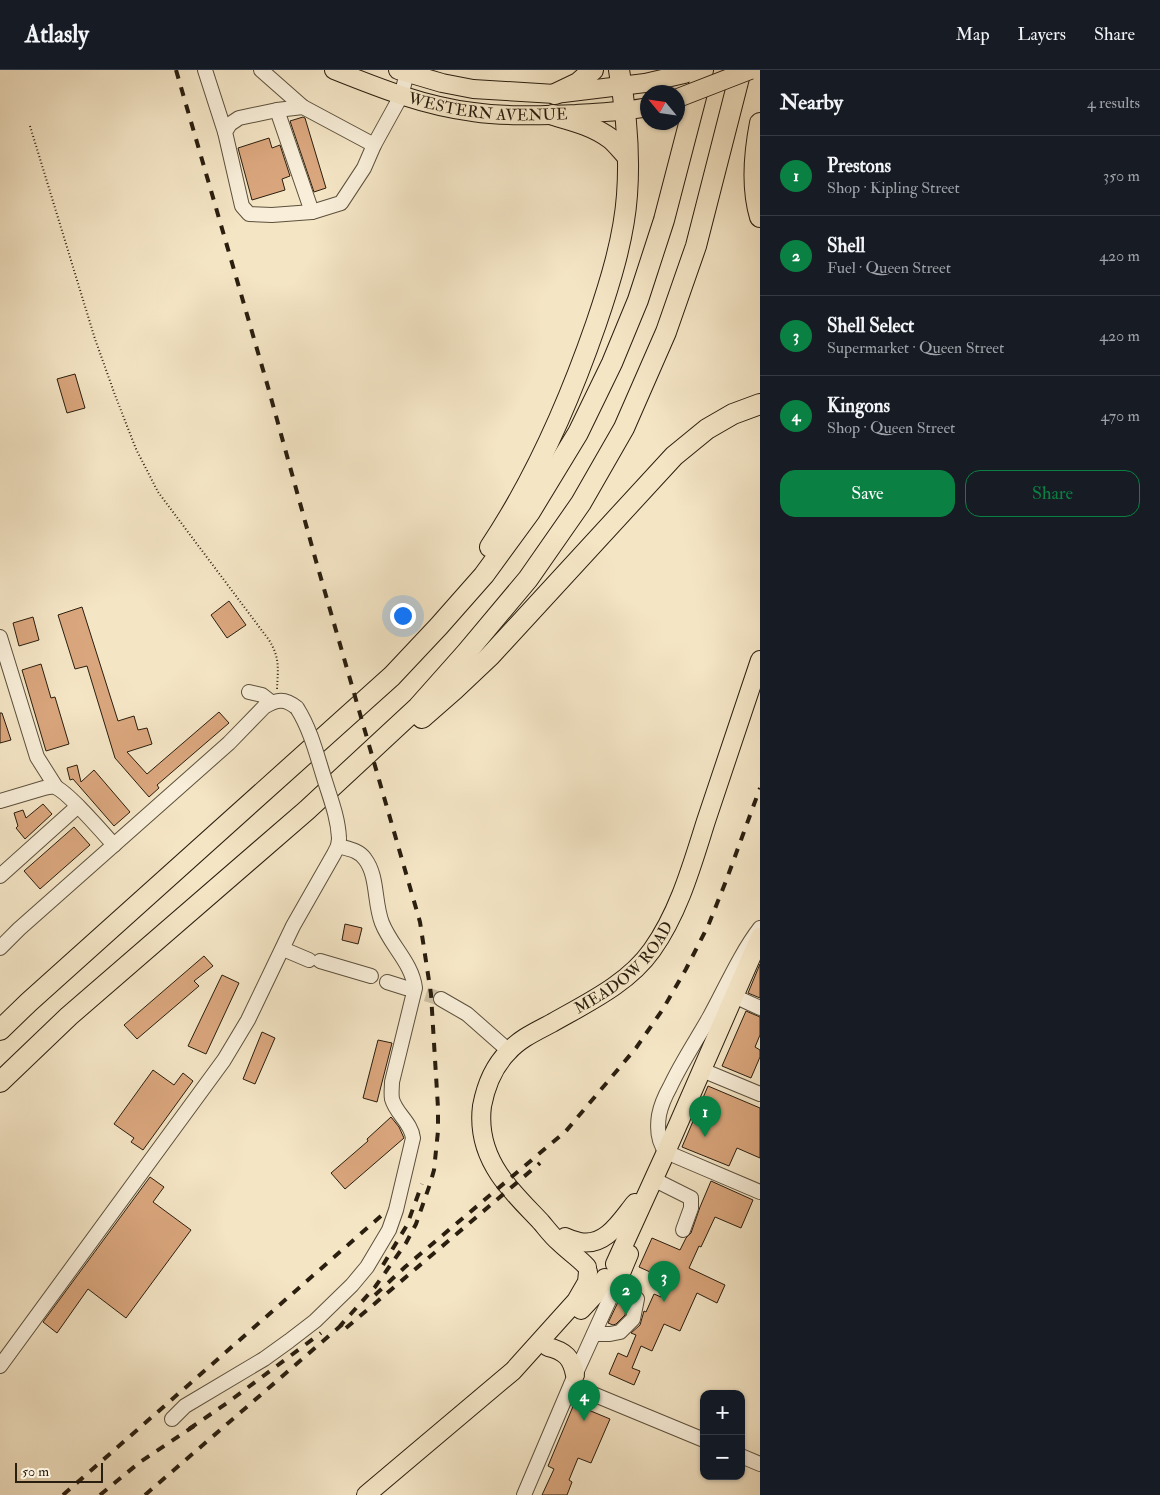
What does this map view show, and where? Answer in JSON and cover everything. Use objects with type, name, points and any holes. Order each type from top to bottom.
[{"type":"highway","points":[[555,94],[578,84],[593,70]]},
{"type":"highway","points":[[0,1030],[392,676],[484,575],[530,512],[578,433],[612,363],[638,300],[664,220],[703,70]]},
{"type":"highway","points":[[0,1082],[69,1016],[307,810],[418,707],[528,579],[581,503],[624,428],[666,332],[696,246],[741,70]]},
{"type":"highway","points":[[285,771],[385,675],[442,611],[480,561],[511,512],[545,450],[581,368],[602,306],[619,246],[627,196],[627,156],[620,78]]},
{"type":"highway","points":[[553,115],[598,130],[613,140],[627,156]]},
{"type":"highway","points":[[760,123],[754,172],[756,205],[760,217]]},
{"type":"highway","points":[[307,810],[413,726],[490,656],[674,456],[707,429],[733,414],[760,404]]},
{"type":"main road","name":"WESTERN AVENUE","points":[[334,70],[401,96],[438,106],[473,112],[553,115],[624,111],[640,108]]},
{"type":"main road","name":"WESTERN AVENUE","points":[[402,72],[473,90],[555,94],[620,78],[645,83],[696,70]]},
{"type":"main road","points":[[685,95],[750,70]]},
{"type":"main road","name":"MEADOW ROAD","points":[[601,1270],[541,1223],[521,1202],[500,1175],[489,1158],[483,1138],[481,1115],[484,1092],[491,1076],[509,1051],[538,1030],[608,990],[633,971],[651,952],[666,928],[677,904],[696,853],[760,660]]},
{"type":"main road","points":[[366,1495],[514,1371],[576,1301],[587,1282],[601,1270],[610,1246],[618,1238],[637,1210],[652,1182],[760,937]]},
{"type":"main road","points":[[552,1329],[580,1286],[582,1278],[566,1243],[591,1242],[604,1238],[612,1231],[652,1182]]},
{"type":"main road","points":[[514,1371],[534,1360],[548,1347],[601,1270],[647,1211],[651,1199],[652,1182]]},
{"type":"main road","points":[[548,1347],[566,1354],[573,1366],[573,1380]]},
{"type":"street","points":[[205,70],[225,132],[242,206],[250,214],[272,215],[312,212],[341,203],[364,168],[374,145],[401,96],[402,72]]},
{"type":"street","points":[[261,70],[304,107],[374,145]]},
{"type":"street","points":[[225,132],[230,124],[239,118],[277,110],[304,107]]},
{"type":"street","points":[[277,110],[312,212]]},
{"type":"street","points":[[0,637],[37,757],[56,787],[78,806],[114,845]]},
{"type":"street","points":[[250,692],[262,695],[273,702]]},
{"type":"street","points":[[0,948],[229,743],[264,707],[273,702],[290,702],[297,708],[310,734],[337,820],[339,842],[236,1041],[215,1074],[0,1366]]},
{"type":"street","points":[[0,801],[50,786],[56,787]]},
{"type":"street","points":[[0,876],[78,806]]},
{"type":"street","points":[[172,1419],[185,1406],[264,1359],[328,1309],[367,1267],[389,1230],[396,1210],[412,1131],[392,1098],[392,1082],[415,988],[414,979],[409,967],[382,924],[375,896],[372,872],[368,863],[358,852],[339,842]]},
{"type":"street","points":[[760,928],[677,1072],[663,1101],[659,1114],[658,1128],[660,1140],[666,1152],[760,1192]]},
{"type":"street","points":[[282,949],[315,961],[371,976]]},
{"type":"street","points":[[387,982],[406,988]]},
{"type":"street","points":[[734,996],[760,1008]]},
{"type":"street","points":[[441,1000],[475,1020],[509,1051]]},
{"type":"street","points":[[702,1070],[760,1094]]},
{"type":"street","points":[[652,1182],[691,1198],[692,1208],[683,1230]]},
{"type":"street","points":[[524,1495],[594,1332],[601,1270]]},
{"type":"street","points":[[594,1332],[610,1334],[620,1332],[633,1319],[637,1299],[601,1270]]},
{"type":"street","points":[[573,1380],[700,1438]]},
{"type":"street","points":[[745,1458],[760,1464]]},
{"type":"path","points":[[30,126],[96,339],[136,449],[158,492],[269,640],[276,653],[279,666],[273,702]]},
{"type":"building","points":[[305,118],[326,188],[314,192],[290,121]]},
{"type":"building","points":[[269,138],[272,148],[280,145],[290,176],[282,179],[285,190],[252,200],[238,148]]},
{"type":"building","points":[[75,374],[85,408],[67,413],[57,379]]},
{"type":"building","points":[[229,601],[246,625],[227,638],[211,615]]},
{"type":"building","points":[[82,607],[118,721],[134,716],[138,730],[147,728],[152,744],[127,752],[147,774],[219,712],[229,723],[157,785],[159,788],[149,797],[115,758],[87,666],[75,669],[58,615]]},
{"type":"building","points":[[33,617],[39,640],[19,646],[13,623]]},
{"type":"building","points":[[41,664],[51,698],[55,697],[69,744],[46,751],[22,670]]},
{"type":"building","points":[[0,713],[2,713],[11,740],[0,743]]},
{"type":"building","points":[[77,765],[81,782],[94,770],[130,812],[114,826],[73,779],[70,780],[67,768]]},
{"type":"building","points":[[43,804],[52,814],[25,839],[16,828],[18,826],[14,813],[23,810],[26,818]]},
{"type":"building","points":[[74,827],[90,845],[40,889],[24,871]]},
{"type":"building","points":[[345,924],[362,928],[358,944],[342,940]]},
{"type":"building","points":[[204,956],[213,966],[194,981],[199,986],[137,1039],[124,1025]]},
{"type":"building","points":[[760,964],[760,998],[748,993]]},
{"type":"building","points":[[222,975],[239,983],[206,1054],[188,1046]]},
{"type":"building","points":[[746,1011],[760,1017],[760,1035],[755,1047],[760,1050],[760,1057],[751,1078],[722,1066]]},
{"type":"building","points":[[262,1032],[275,1038],[255,1084],[243,1079]]},
{"type":"building","points":[[378,1040],[392,1043],[377,1102],[363,1098]]},
{"type":"building","points":[[153,1070],[174,1085],[183,1073],[193,1081],[143,1150],[131,1142],[134,1138],[114,1124]]},
{"type":"building","points":[[708,1086],[760,1108],[760,1158],[737,1148],[729,1166],[682,1147]]},
{"type":"building","points":[[391,1117],[399,1127],[404,1138],[345,1189],[331,1173],[368,1141],[367,1139]]},
{"type":"building","points":[[150,1177],[164,1187],[153,1202],[191,1230],[126,1318],[88,1289],[57,1333],[43,1322]]},
{"type":"building","points":[[711,1181],[753,1200],[741,1228],[715,1217],[689,1268],[725,1285],[717,1303],[697,1293],[680,1331],[664,1324],[652,1351],[641,1346],[632,1368],[640,1371],[634,1385],[609,1374],[618,1353],[627,1357],[636,1335],[631,1333],[640,1325],[644,1311],[646,1312],[654,1294],[661,1297],[668,1280],[639,1267],[652,1238],[680,1250],[691,1233]]},
{"type":"building","points":[[619,1300],[627,1303],[625,1315],[613,1325],[608,1323]]},
{"type":"building","points":[[574,1404],[610,1419],[591,1463],[578,1458],[569,1480],[572,1482],[567,1495],[542,1495],[554,1469],[548,1466]]},
{"type":"tunnel","points":[[406,988],[441,999]]},
{"type":"railway","points":[[176,70],[420,922],[431,994],[438,1108],[434,1170],[416,1224],[406,1243],[375,1287],[340,1326]]},
{"type":"railway","points":[[375,1295],[405,1267],[566,1131],[636,1048],[663,1009],[708,926],[760,788]]},
{"type":"railway","points":[[346,1328],[540,1163]]},
{"type":"railway","points":[[383,1265],[407,1225],[422,1184]]},
{"type":"railway","points":[[63,1495],[382,1215]]},
{"type":"railway","points":[[145,1495],[345,1322]]},
{"type":"railway","points":[[189,1429],[321,1333]]},
{"type":"railway","points":[[100,1495],[140,1462],[194,1426]]},
{"type":"place","name":"Prestons","points":[[705,1137]]},
{"type":"place","name":"Shell Select","points":[[664,1302]]},
{"type":"place","name":"Shell","points":[[626,1315]]},
{"type":"place","name":"Kingons","points":[[584,1421]]}]
